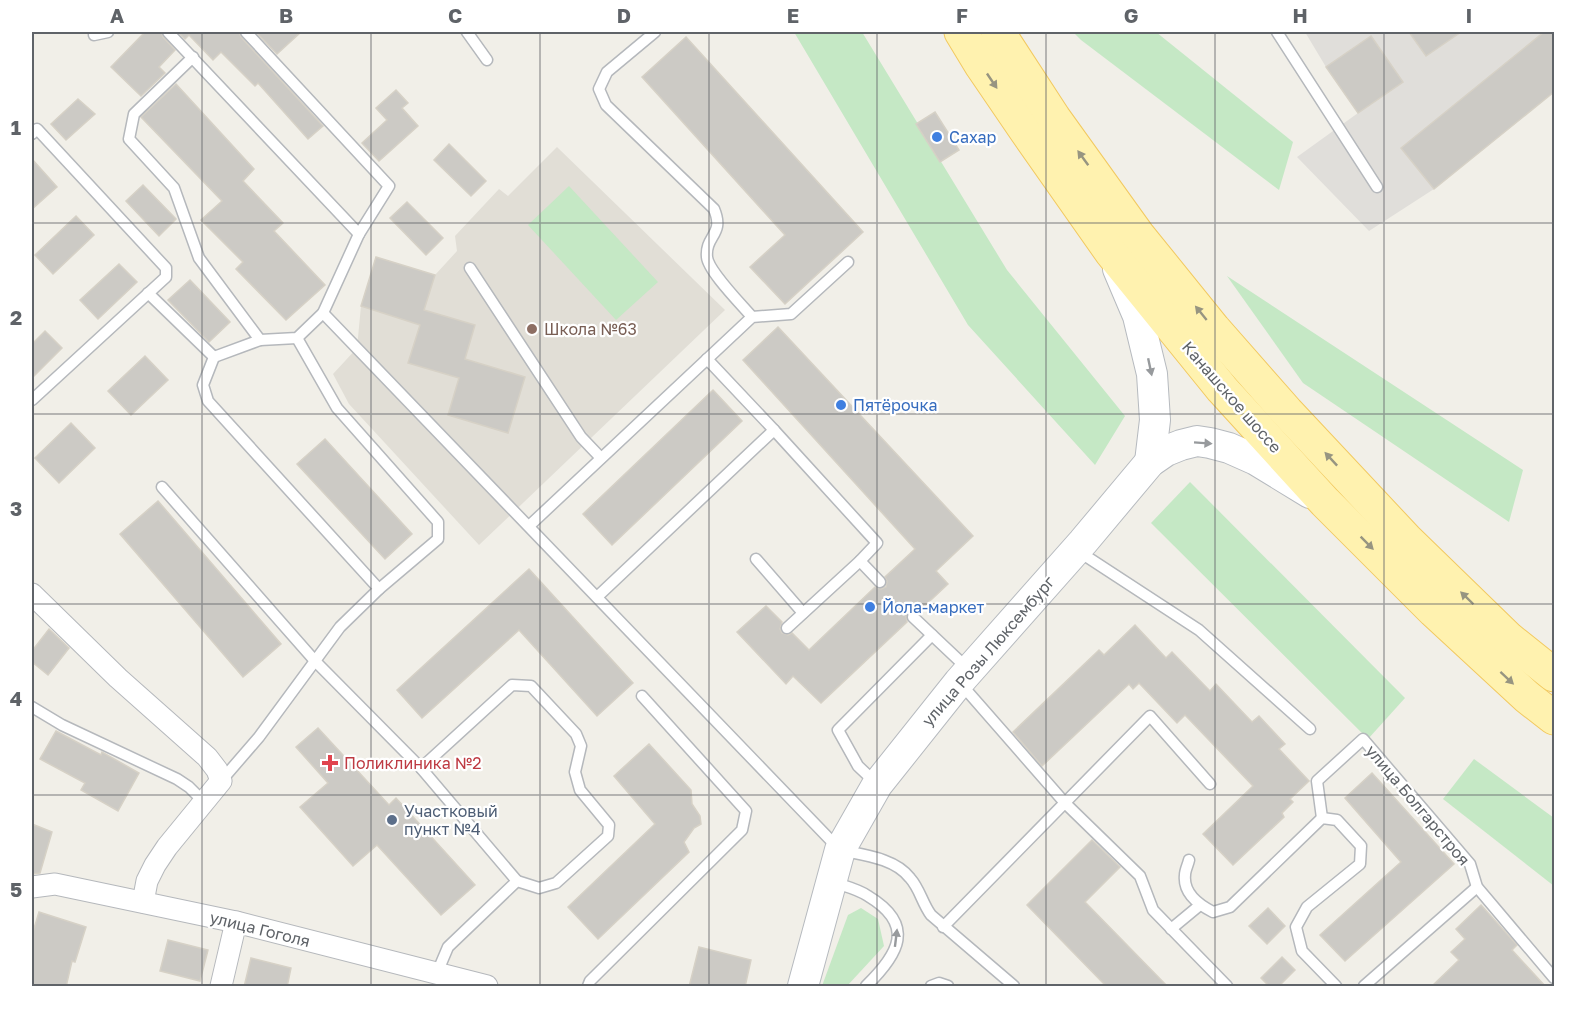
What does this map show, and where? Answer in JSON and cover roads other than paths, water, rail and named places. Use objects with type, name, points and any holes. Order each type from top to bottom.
[{"type":"main road","name":"Канашское шоссе","points":[[961,32],[1020,122],[1111,252],[1222,388],[1325,502],[1434,611],[1527,697],[1554,718]]},
{"type":"main road","name":"Канашское шоссе","points":[[998,32],[1054,118],[1125,217],[1214,329],[1287,412],[1406,539],[1509,639],[1554,675]]},
{"type":"street","points":[[1111,252],[1138,316],[1152,374],[1155,420],[1150,462]]},
{"type":"street","points":[[1150,462],[1166,451],[1181,445],[1197,441],[1210,443],[1229,448],[1256,460],[1325,502]]},
{"type":"street","name":"улица Розы Люксембург","points":[[803,987],[840,850],[878,785],[964,676],[1076,550],[1150,462]]},
{"type":"street","points":[[32,594],[118,678],[207,757],[217,770],[221,781],[155,865],[147,881],[143,902]]},
{"type":"street","name":"улица Гоголя","points":[[32,887],[55,884],[236,922],[487,987]]},
{"type":"street","points":[[221,987],[236,922]]},
{"type":"lane","points":[[94,35],[108,32]]},
{"type":"lane","points":[[168,32],[359,234]]},
{"type":"lane","points":[[246,32],[389,186],[359,234],[324,313],[297,338],[260,340],[214,357],[203,385],[208,400],[379,589]]},
{"type":"lane","points":[[467,32],[487,60]]},
{"type":"lane","points":[[655,32],[607,72],[599,90],[606,105],[714,209],[718,219],[718,228],[709,245],[707,259],[713,272],[752,317]]},
{"type":"lane","points":[[1276,32],[1377,187]]},
{"type":"lane","points":[[193,57],[134,114],[129,139],[174,188],[199,258],[260,340]]},
{"type":"lane","points":[[32,134],[37,129],[166,268],[165,277],[32,400]]},
{"type":"lane","points":[[529,526],[752,317],[791,314],[848,262]]},
{"type":"lane","points":[[470,268],[581,437],[601,458]]},
{"type":"lane","points":[[148,293],[214,357]]},
{"type":"lane","points":[[324,313],[840,850],[897,866],[909,876],[918,890],[923,905],[931,915],[1014,987]]},
{"type":"lane","points":[[221,781],[259,737],[340,627],[379,589],[438,539],[438,522],[337,408],[297,338]]},
{"type":"lane","points":[[707,359],[877,543],[787,628]]},
{"type":"lane","points":[[597,597],[774,430]]},
{"type":"lane","points":[[162,487],[315,661],[421,768],[517,880],[539,888],[556,883],[608,836],[609,825],[580,790],[575,772],[581,746],[576,735],[531,686],[512,685],[421,768]]},
{"type":"lane","points":[[1076,550],[1199,630],[1310,729]]},
{"type":"lane","points":[[756,559],[803,613]]},
{"type":"lane","points":[[860,561],[880,582]]},
{"type":"lane","points":[[913,617],[932,635],[1065,803],[1140,876],[1153,910],[1227,987]]},
{"type":"lane","points":[[878,785],[858,766],[838,730],[932,635]]},
{"type":"lane","points":[[588,987],[590,981],[742,830],[746,811],[642,696]]},
{"type":"lane","points":[[32,707],[62,726],[177,779],[204,802]]},
{"type":"lane","points":[[943,927],[1150,716],[1210,784]]},
{"type":"lane","name":"улица Болгарстроя","points":[[1322,818],[1317,781],[1363,739],[1470,864],[1477,887],[1554,978]]},
{"type":"lane","points":[[1189,860],[1184,876],[1188,892],[1200,905],[1213,912],[1230,907],[1322,818],[1336,820],[1361,846],[1360,864],[1307,907],[1296,927],[1302,951],[1336,987]]},
{"type":"lane","points":[[437,973],[448,947],[517,880]]},
{"type":"lane","points":[[831,881],[866,894],[887,909],[897,923],[897,942],[890,960],[866,987]]},
{"type":"lane","points":[[1364,987],[1477,887]]},
{"type":"lane","points":[[1172,929],[1200,905]]},
{"type":"lane","points":[[931,987],[939,983],[948,987]]},
{"type":"place","name":"Сахар","points":[[937,137]]},
{"type":"place","name":"Школа №63","points":[[532,329]]},
{"type":"place","name":"Пятёрочка","points":[[841,405]]},
{"type":"place","name":"Йола-маркет","points":[[870,607]]},
{"type":"place","name":"Поликлиника №2","points":[[330,763]]},
{"type":"place","name":"Участковый пункт №4","points":[[392,820]]}]
